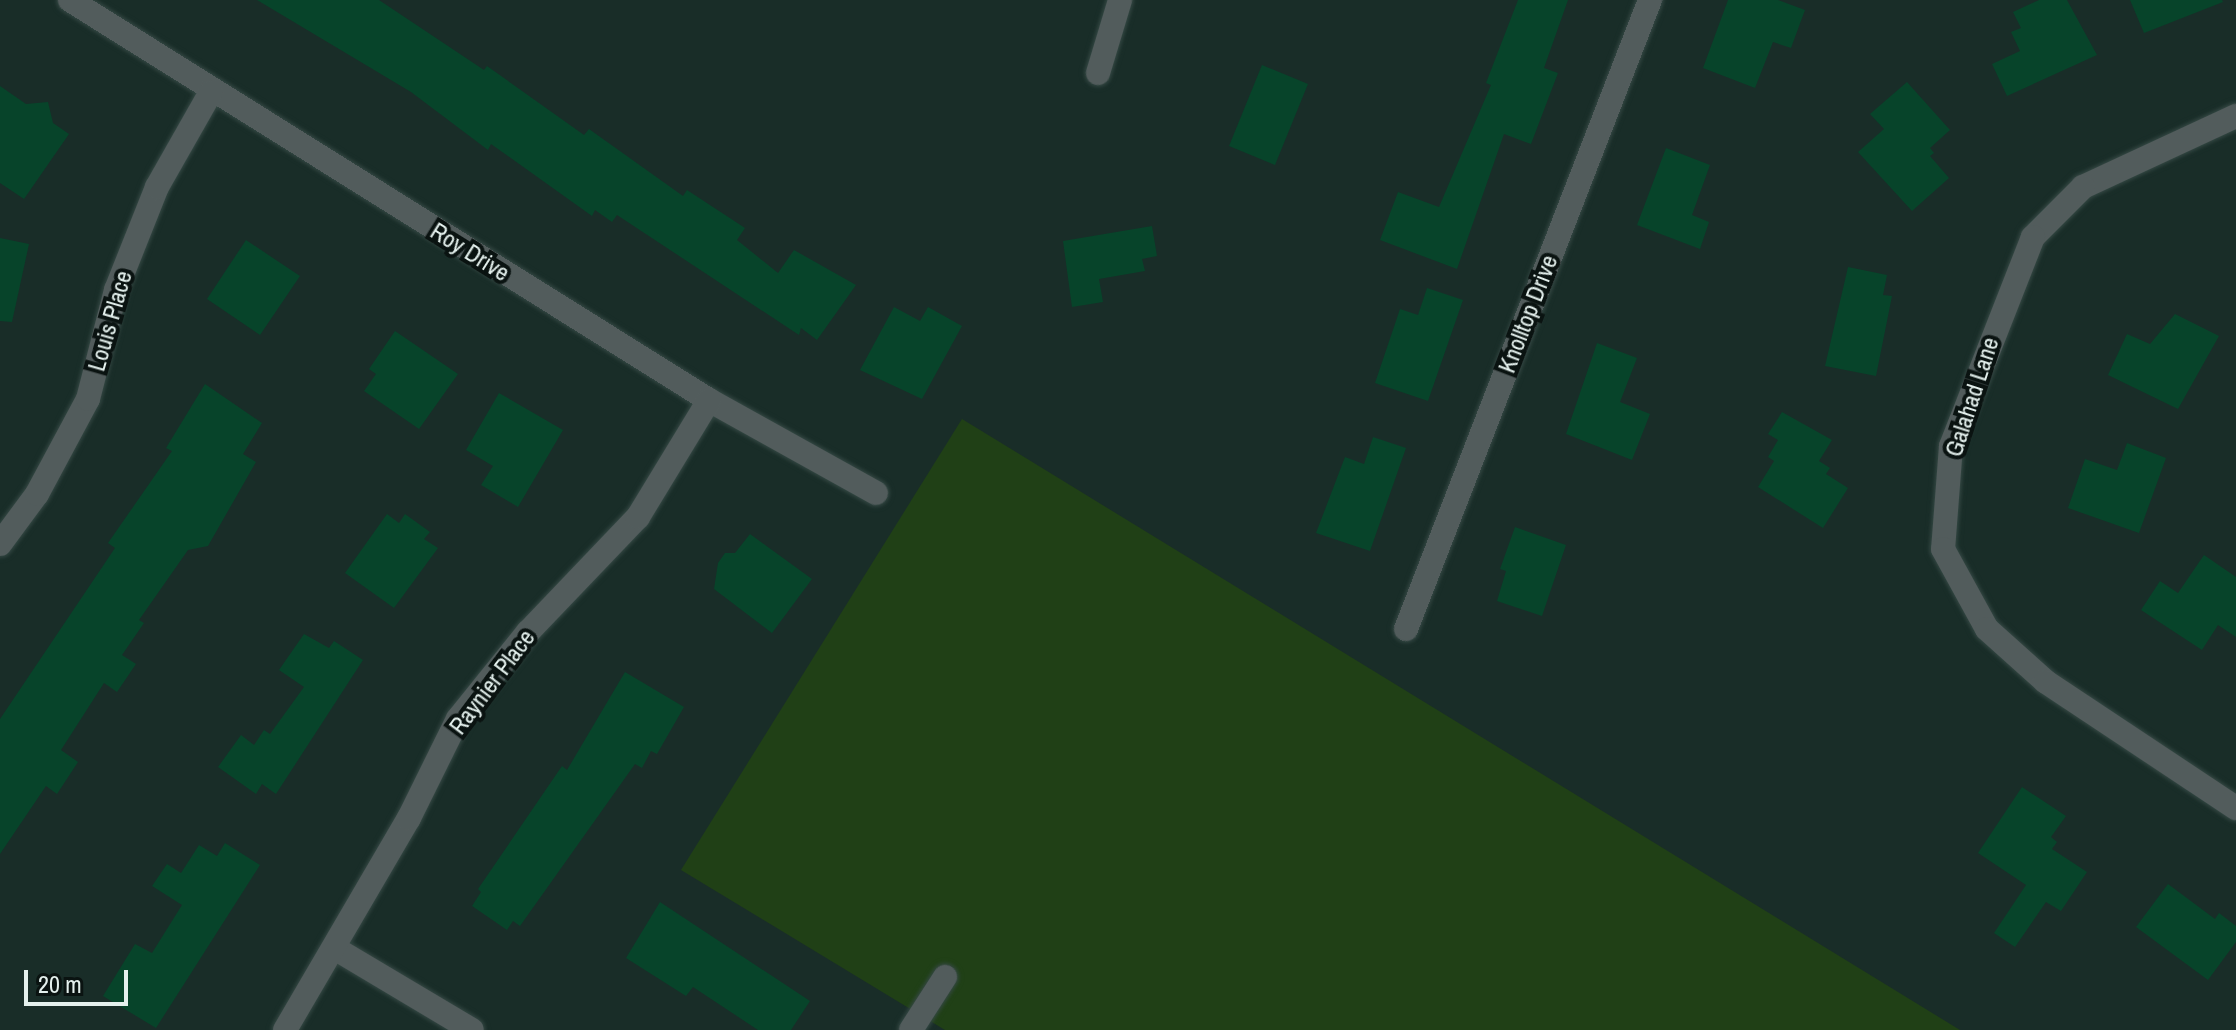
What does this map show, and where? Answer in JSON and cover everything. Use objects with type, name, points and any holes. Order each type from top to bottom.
[{"type":"street","name":"Roy Drive","points":[[70,0],[211,92],[709,400],[876,493]]},
{"type":"street","points":[[1098,73],[1120,0]]},
{"type":"street","name":"Knolltop Drive","points":[[1406,629],[1650,0]]},
{"type":"street","name":"Louis Place","points":[[0,544],[37,494],[88,399],[116,290],[157,187],[211,92]]},
{"type":"street","name":"Galahad Lane","points":[[2236,116],[2083,187],[2033,237],[1951,446],[1943,549],[1987,629],[2046,682],[2236,808]]},
{"type":"street","name":"Raynier Place","points":[[285,1030],[336,949],[458,719],[528,632],[638,517],[709,400]]},
{"type":"street","points":[[336,949],[472,1030]]},
{"type":"street","points":[[911,1030],[945,977]]},
{"type":"green space","points":[[962,419],[1960,1030],[945,1030],[681,870]]},
{"type":"building","points":[[257,0],[379,0],[484,70],[487,66],[584,135],[589,129],[683,196],[687,190],[745,228],[737,240],[778,273],[794,250],[856,285],[817,340],[801,328],[799,335],[617,215],[612,222],[595,210],[592,216],[491,144],[488,150],[411,92]]},
{"type":"building","points":[[1518,0],[1568,0],[1544,68],[1558,73],[1531,144],[1504,134],[1457,269],[1380,240],[1398,192],[1439,207],[1491,85],[1486,83]]},
{"type":"building","points":[[1728,0],[1778,0],[1805,10],[1791,48],[1773,42],[1755,88],[1703,68]]},
{"type":"building","points":[[2039,0],[2067,0],[2097,55],[2007,96],[1992,64],[2020,51],[2011,32],[2021,28],[2013,12]]},
{"type":"building","points":[[2130,0],[2222,0],[2223,2],[2144,33]]},
{"type":"building","points":[[1262,65],[1308,84],[1275,165],[1229,146]]},
{"type":"building","points":[[1907,82],[1950,130],[1930,148],[1934,153],[1930,156],[1949,178],[1912,211],[1858,152],[1884,129],[1870,114]]},
{"type":"building","points":[[0,86],[26,104],[48,102],[53,123],[69,134],[24,199],[0,183]]},
{"type":"building","points":[[1666,148],[1710,165],[1692,215],[1709,222],[1700,249],[1637,225]]},
{"type":"building","points":[[1152,226],[1157,256],[1142,259],[1145,271],[1099,279],[1103,302],[1072,307],[1063,241]]},
{"type":"building","points":[[0,238],[29,244],[12,322],[0,321]]},
{"type":"building","points":[[246,240],[300,276],[260,335],[207,299]]},
{"type":"building","points":[[1848,267],[1887,275],[1883,295],[1892,296],[1876,376],[1825,366]]},
{"type":"building","points":[[1427,288],[1463,300],[1428,401],[1375,383],[1400,309],[1418,315]]},
{"type":"building","points":[[894,307],[920,321],[928,307],[962,326],[922,399],[860,370]]},
{"type":"building","points":[[2175,314],[2219,336],[2178,409],[2108,375],[2127,334],[2150,344]]},
{"type":"building","points":[[395,331],[458,374],[419,429],[364,391],[376,374],[369,369]]},
{"type":"building","points":[[1597,343],[1637,358],[1620,402],[1650,414],[1632,460],[1566,434]]},
{"type":"building","points":[[205,384],[262,423],[243,454],[256,462],[208,546],[188,550],[139,620],[144,623],[122,655],[136,664],[117,692],[104,683],[61,750],[78,762],[57,794],[46,786],[0,854],[0,719],[115,548],[108,543],[172,451],[166,448]]},
{"type":"building","points":[[499,393],[563,430],[518,507],[481,485],[493,466],[466,450]]},
{"type":"building","points":[[1782,412],[1832,440],[1819,461],[1830,468],[1826,474],[1848,488],[1823,528],[1758,487],[1774,461],[1768,457],[1778,440],[1768,434]]},
{"type":"building","points":[[1373,437],[1406,448],[1370,551],[1316,533],[1345,457],[1364,464]]},
{"type":"building","points":[[2127,443],[2166,458],[2139,533],[2068,508],[2085,459],[2117,470]]},
{"type":"building","points":[[387,514],[399,523],[405,514],[430,532],[424,539],[438,548],[394,608],[345,573]]},
{"type":"building","points":[[1515,527],[1566,545],[1542,616],[1497,601],[1506,571],[1500,569]]},
{"type":"building","points":[[750,534],[812,579],[772,633],[714,589],[718,563],[725,553],[735,553]]},
{"type":"building","points":[[2204,555],[2236,577],[2236,637],[2218,625],[2202,650],[2141,610],[2160,581],[2178,593]]},
{"type":"building","points":[[304,634],[329,648],[334,641],[363,660],[276,794],[262,784],[256,794],[218,767],[241,735],[254,745],[264,730],[270,734],[304,687],[279,670]]},
{"type":"building","points":[[625,672],[684,707],[657,754],[651,751],[642,768],[635,764],[520,926],[513,921],[507,930],[472,906],[481,892],[478,889],[562,766],[567,770]]},
{"type":"building","points":[[2022,787],[2066,816],[2051,837],[2057,842],[2052,849],[2087,872],[2061,911],[2046,902],[2015,947],[1994,933],[2026,885],[1978,853]]},
{"type":"building","points":[[225,843],[260,865],[156,1028],[103,996],[135,944],[152,953],[182,905],[152,886],[167,864],[181,873],[199,845],[217,856]]},
{"type":"building","points":[[2168,884],[2215,919],[2219,913],[2236,926],[2236,942],[2208,980],[2136,927]]},
{"type":"building","points":[[660,902],[810,1001],[791,1030],[758,1030],[693,987],[686,996],[626,958]]}]
